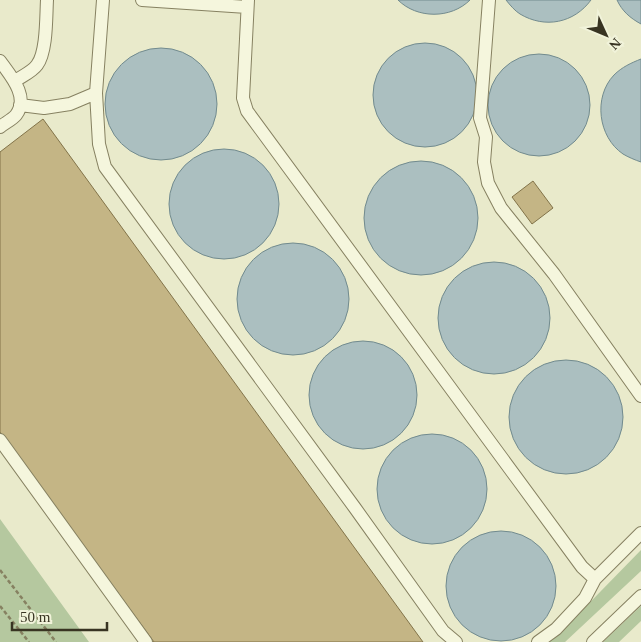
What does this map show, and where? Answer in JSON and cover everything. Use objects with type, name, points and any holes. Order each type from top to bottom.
[{"type":"street","points":[[15,81],[36,66],[42,57],[48,0]]},
{"type":"street","points":[[103,0],[96,93],[99,144],[105,167],[356,508],[443,631],[456,642]]},
{"type":"street","points":[[142,0],[248,3],[243,98],[247,111],[582,567],[595,579]]},
{"type":"street","points":[[489,0],[480,118],[486,137],[484,162],[488,183],[502,208],[554,274],[641,396]]},
{"type":"street","points":[[0,61],[15,81],[20,97],[20,105],[16,115],[0,127]]},
{"type":"street","points":[[20,105],[44,108],[70,104],[96,93]]},
{"type":"street","points":[[0,440],[146,642]]},
{"type":"street","points":[[538,642],[556,629],[585,598],[595,579],[641,533]]},
{"type":"street","points":[[593,642],[641,596]]},
{"type":"path","points":[[0,570],[56,642]]},
{"type":"path","points":[[0,606],[30,642]]},
{"type":"green space","points":[[0,519],[89,642],[0,642]]},
{"type":"green space","points":[[641,550],[641,571],[565,642],[548,642],[560,633]]},
{"type":"green space","points":[[641,606],[641,621],[619,642],[603,642]]},
{"type":"shaded area","points":[[398,0],[470,0],[453,11],[434,14],[415,11]]},
{"type":"shaded area","points":[[506,0],[591,0],[576,14],[558,21],[549,22],[530,19],[520,14]]},
{"type":"shaded area","points":[[617,0],[641,0],[641,24],[621,8]]},
{"type":"shaded area","points":[[425,43],[445,47],[462,58],[473,75],[477,95],[473,115],[462,132],[445,143],[425,147],[405,143],[388,132],[377,115],[373,95],[377,75],[388,58],[405,47]]},
{"type":"shaded area","points":[[161,48],[172,49],[182,53],[200,65],[212,83],[216,93],[216,115],[212,125],[200,143],[182,155],[172,159],[161,160],[150,159],[140,155],[122,143],[110,125],[106,115],[105,104],[106,93],[110,83],[122,65],[140,53],[150,49]]},
{"type":"shaded area","points":[[539,54],[559,57],[568,62],[582,76],[587,85],[590,105],[587,125],[582,134],[568,148],[559,153],[539,156],[519,153],[510,148],[496,134],[491,125],[488,105],[491,85],[496,76],[510,62],[519,57]]},
{"type":"shaded area","points":[[641,59],[641,162],[623,154],[608,138],[601,116],[601,105],[607,84],[614,75]]},
{"type":"shaded area","points":[[224,149],[245,153],[263,165],[275,183],[279,204],[275,225],[263,243],[245,255],[224,259],[203,255],[185,243],[173,225],[169,204],[173,183],[185,165],[203,153]]},
{"type":"shaded area","points":[[421,161],[443,166],[461,178],[473,196],[478,218],[473,240],[461,258],[443,270],[421,275],[399,270],[381,258],[369,240],[364,218],[369,196],[381,178],[399,166]]},
{"type":"shaded area","points":[[293,243],[304,244],[314,248],[332,260],[344,278],[348,288],[348,310],[344,320],[332,338],[314,350],[304,354],[293,355],[282,354],[272,350],[254,338],[242,320],[238,310],[237,299],[238,288],[242,278],[254,260],[272,248],[282,244]]},
{"type":"shaded area","points":[[494,262],[516,266],[534,278],[546,296],[550,318],[546,340],[534,358],[516,370],[494,374],[472,370],[454,358],[442,340],[438,318],[442,296],[454,278],[472,266]]},
{"type":"shaded area","points":[[363,341],[384,345],[401,357],[413,374],[417,395],[413,416],[401,433],[384,445],[363,449],[342,445],[325,433],[313,416],[309,395],[313,374],[325,357],[342,345]]},
{"type":"shaded area","points":[[566,360],[588,364],[607,376],[619,395],[623,417],[619,439],[607,458],[588,470],[566,474],[544,470],[525,458],[513,439],[509,417],[513,395],[525,376],[544,364]]},
{"type":"shaded area","points":[[432,434],[453,438],[471,450],[483,468],[487,489],[483,510],[471,528],[453,540],[432,544],[411,540],[393,528],[381,510],[377,489],[381,468],[393,450],[411,438]]},
{"type":"shaded area","points":[[501,531],[522,535],[540,547],[552,565],[556,586],[552,607],[540,625],[522,637],[501,641],[480,637],[462,625],[450,607],[446,586],[450,565],[462,547],[480,535]]},
{"type":"building","points":[[43,119],[423,642],[154,642],[0,432],[0,152]]},
{"type":"building","points":[[533,181],[553,208],[532,224],[512,197]]}]
